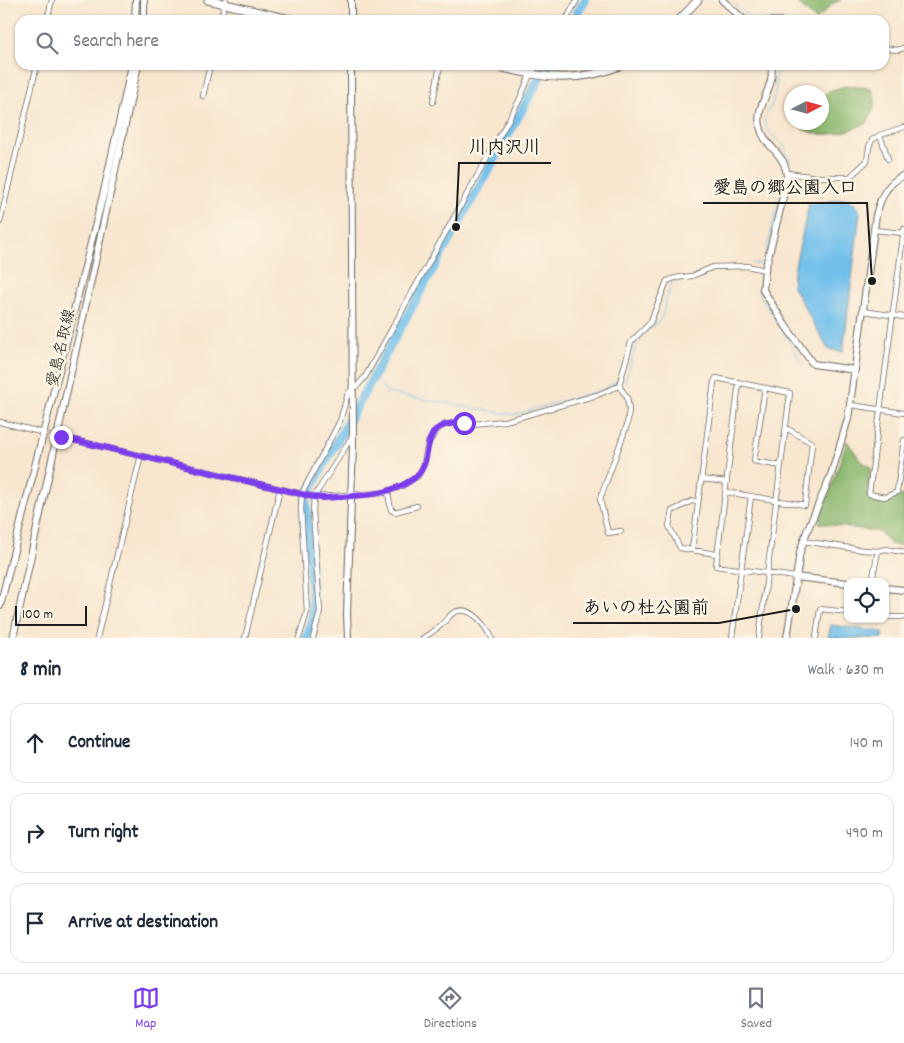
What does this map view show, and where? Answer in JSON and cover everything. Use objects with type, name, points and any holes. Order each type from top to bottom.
[{"type":"main road","points":[[208,0],[225,2],[275,15]]},
{"type":"main road","points":[[684,15],[698,0]]},
{"type":"main road","points":[[510,70],[546,77],[584,76],[605,70]]},
{"type":"street","points":[[48,15],[52,0]]},
{"type":"street","points":[[136,0],[136,15]]},
{"type":"street","points":[[144,0],[144,15]]},
{"type":"street","points":[[351,0],[351,15]]},
{"type":"street","points":[[569,15],[577,0]]},
{"type":"street","points":[[722,0],[738,15]]},
{"type":"street","points":[[221,15],[225,2]]},
{"type":"street","points":[[889,49],[897,50],[904,48]]},
{"type":"street","points":[[0,222],[36,70]]},
{"type":"street","name":"愛島名取線","points":[[0,606],[104,192],[131,70]]},
{"type":"street","name":"愛島名取線","points":[[13,638],[137,70]]},
{"type":"street","points":[[203,96],[209,70]]},
{"type":"street","points":[[348,638],[347,614],[353,431],[351,70]]},
{"type":"street","points":[[433,102],[439,70]]},
{"type":"street","points":[[299,638],[307,612],[300,508],[304,494],[340,421],[348,393],[353,393],[365,377],[516,108],[534,70]]},
{"type":"street","points":[[771,70],[772,82],[762,106],[759,124],[766,139],[786,166],[787,181],[765,270],[763,290],[813,364],[855,370]]},
{"type":"street","points":[[787,172],[817,177],[850,177],[867,161],[870,144],[880,135],[904,127]]},
{"type":"street","points":[[880,135],[888,159]]},
{"type":"street","points":[[787,638],[795,577],[803,541],[831,474],[845,432],[851,405],[874,230],[880,200],[886,188],[904,175]]},
{"type":"street","points":[[904,229],[869,494],[886,497],[897,492],[904,440]]},
{"type":"street","points":[[874,230],[904,233]]},
{"type":"street","points":[[619,386],[631,342],[650,323],[667,281],[692,276],[713,267],[747,266],[765,270]]},
{"type":"street","points":[[898,285],[904,286]]},
{"type":"street","points":[[863,311],[904,317]]},
{"type":"street","points":[[692,550],[716,378],[790,393],[759,638]]},
{"type":"street","points":[[739,382],[716,566],[844,583]]},
{"type":"street","points":[[61,437],[313,497],[384,494],[413,480],[420,472],[424,464],[428,443],[436,430],[443,425],[505,421],[520,418],[597,395],[619,386]]},
{"type":"street","points":[[619,386],[628,397],[629,417],[600,499],[608,533],[621,531]]},
{"type":"street","points":[[765,388],[754,461],[781,466]]},
{"type":"street","points":[[851,405],[904,412]]},
{"type":"street","points":[[0,422],[40,432]]},
{"type":"street","points":[[726,492],[806,505],[812,442],[786,428]]},
{"type":"street","points":[[313,638],[320,612],[313,497],[353,431]]},
{"type":"street","points":[[97,638],[140,455]]},
{"type":"street","points":[[701,479],[727,482]]},
{"type":"street","points":[[245,638],[280,489]]},
{"type":"street","points":[[388,492],[391,510],[395,512],[417,506]]},
{"type":"street","points":[[732,638],[751,496]]},
{"type":"street","points":[[698,501],[692,501],[672,511],[669,526],[680,548],[716,554]]},
{"type":"street","points":[[803,541],[878,551],[885,549],[904,552]]},
{"type":"street","points":[[873,578],[878,551]]},
{"type":"street","points":[[889,588],[904,590]]},
{"type":"street","points":[[816,638],[820,609],[844,612]]},
{"type":"street","points":[[423,638],[440,626],[454,612],[463,611],[471,613],[483,623],[492,638]]},
{"type":"street","points":[[889,617],[904,617]]},
{"type":"green space","points":[[794,0],[841,0],[834,3],[821,15],[810,15]]},
{"type":"green space","points":[[845,86],[870,88],[875,98],[875,106],[867,123],[835,134],[819,134],[806,130],[829,130],[829,91]]},
{"type":"green space","points":[[847,441],[861,461],[871,467],[867,496],[885,500],[904,495],[904,546],[890,544],[880,532],[819,523]]},
{"type":"water","points":[[843,199],[853,202],[860,212],[843,352],[828,349],[792,285],[809,204]]},
{"type":"water","points":[[831,625],[883,632],[883,638],[828,638]]},
{"type":"waterway","points":[[576,15],[585,0]]},
{"type":"waterway","points":[[733,3],[746,15]]},
{"type":"waterway","points":[[307,638],[313,618],[306,499],[544,70]]},
{"type":"waterway","points":[[767,114],[776,90],[775,70]]},
{"type":"waterway","points":[[765,118],[767,130],[783,145],[790,161]]},
{"type":"waterway","points":[[763,265],[784,179]]},
{"type":"waterway","points":[[753,263],[759,264]]},
{"type":"waterway","points":[[625,382],[636,346],[641,337],[661,319],[671,284],[675,281],[703,278],[709,271],[729,269]]},
{"type":"waterway","points":[[741,269],[752,271]]},
{"type":"waterway","points":[[761,275],[759,293],[803,365]]},
{"type":"waterway","points":[[373,377],[377,381]]},
{"type":"waterway","points":[[381,385],[387,393],[514,415],[602,390],[614,383]]},
{"type":"tunnel","points":[[42,433],[59,436]]},
{"type":"place","name":"川内沢川","points":[[456,227]]},
{"type":"place","name":"愛島の郷公園入口","points":[[872,281]]},
{"type":"place","name":"あいの杜公園前","points":[[796,609]]},
{"type":"route","points":[[61,437],[323,498],[384,494],[402,486],[418,476],[424,464],[428,443],[436,430],[443,425],[464,423]]}]
